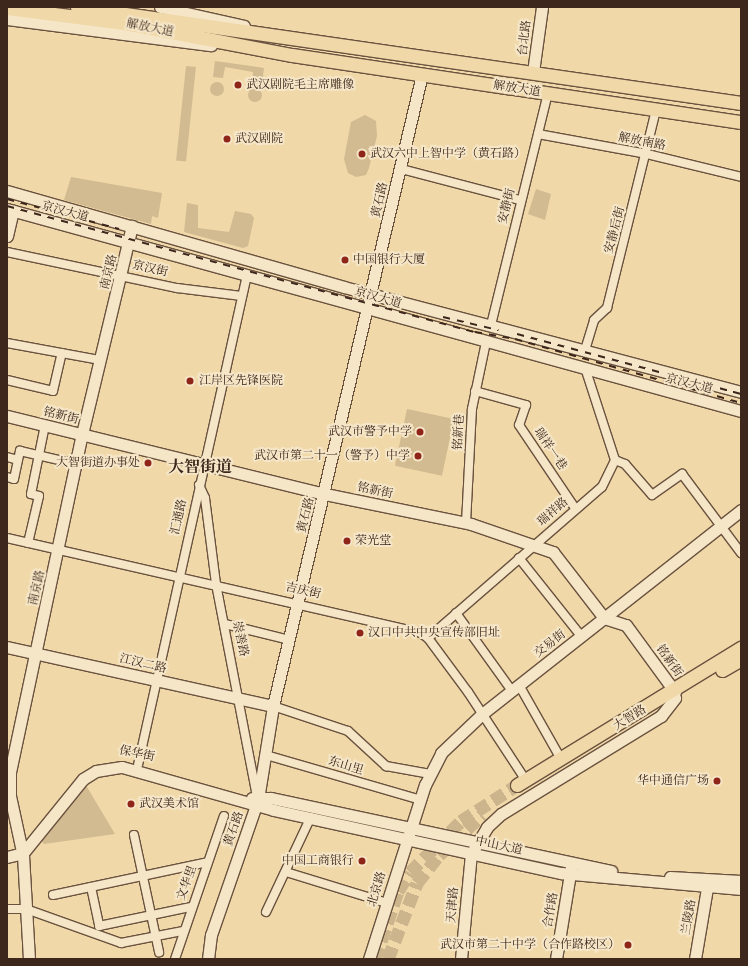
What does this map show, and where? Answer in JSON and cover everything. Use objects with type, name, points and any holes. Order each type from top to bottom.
[{"type":"main road","name":"解放大道","points":[[77,7],[305,40],[453,64],[533,72],[741,103]]},
{"type":"main road","name":"解放大道","points":[[7,8],[124,23],[292,55],[741,122]]},
{"type":"main road","name":"大智路","points":[[520,784],[675,695],[741,648]]},
{"type":"main road","name":"大智路","points":[[520,784],[741,659]]},
{"type":"street","name":"解放大道","points":[[165,7],[305,40]]},
{"type":"street","name":"台北路","points":[[533,72],[542,7]]},
{"type":"street","name":"解放大道","points":[[7,19],[292,55]]},
{"type":"street","name":"黄石路","points":[[208,959],[211,936],[257,802],[273,706],[369,309],[422,74]]},
{"type":"street","name":"安静街","points":[[491,325],[520,200],[548,93]]},
{"type":"street","name":"安静后街","points":[[585,350],[594,320],[607,308],[647,154],[656,110]]},
{"type":"street","name":"解放南路","points":[[538,134],[647,154],[741,177]]},
{"type":"street","points":[[401,169],[520,200]]},
{"type":"street","name":"京汉大道","points":[[7,191],[372,294],[741,392]]},
{"type":"street","points":[[7,236],[10,210]]},
{"type":"street","name":"京汉大道","points":[[10,210],[369,309],[586,371],[741,411]]},
{"type":"street","name":"南京路","points":[[29,959],[22,850],[10,796],[8,772],[59,550],[82,434],[122,275],[132,226]]},
{"type":"street","name":"京汉街","points":[[7,252],[122,275],[177,288],[242,296]]},
{"type":"street","name":"汇通路","points":[[138,765],[178,576],[247,275]]},
{"type":"street","name":"铭新巷","points":[[466,523],[475,391],[486,342]]},
{"type":"street","points":[[7,343],[100,360]]},
{"type":"street","points":[[7,380],[53,391],[62,353]]},
{"type":"street","points":[[586,371],[614,460],[625,464],[652,495],[682,474],[741,553]]},
{"type":"street","name":"瑞祥一巷","points":[[475,391],[526,405],[519,425],[575,508]]},
{"type":"street","name":"铭新街","points":[[7,416],[324,494],[466,523],[534,544],[553,552],[604,618],[626,625],[675,695]]},
{"type":"street","points":[[28,543],[39,496],[31,494],[38,456],[46,426]]},
{"type":"street","points":[[7,477],[14,479],[20,451],[76,464]]},
{"type":"street","points":[[7,457],[18,460]]},
{"type":"street","name":"瑞祥路","points":[[428,638],[575,508],[602,487],[614,460]]},
{"type":"street","name":"崇善路","points":[[199,485],[205,498],[216,584],[240,699],[257,802]]},
{"type":"street","name":"交易街","points":[[412,828],[430,774],[441,753],[482,714],[741,510]]},
{"type":"street","name":"吉庆街","points":[[7,538],[298,602],[419,632],[428,638],[482,714],[520,784]]},
{"type":"street","points":[[519,558],[581,636]]},
{"type":"street","points":[[456,613],[516,688],[561,760]]},
{"type":"street","points":[[225,624],[289,640]]},
{"type":"street","name":"江汉二路","points":[[7,647],[273,706]]},
{"type":"street","name":"大智路","points":[[471,854],[477,843],[501,814],[628,739],[661,716],[675,695]]},
{"type":"street","points":[[273,706],[348,731],[386,766],[430,774]]},
{"type":"street","name":"东山里","points":[[266,755],[421,800]]},
{"type":"street","name":"保华街","points":[[22,850],[81,775],[110,762],[138,765],[257,802]]},
{"type":"street","name":"保华街","points":[[22,850],[83,779],[96,771],[122,767],[257,802]]},
{"type":"street","name":"中山大道","points":[[257,802],[271,798],[412,828],[477,843],[571,870]]},
{"type":"street","name":"中山大道","points":[[257,802],[311,817],[471,854],[571,870],[708,884],[741,889]]},
{"type":"street","name":"文华里","points":[[175,959],[182,931],[224,816]]},
{"type":"street","points":[[266,912],[311,817]]},
{"type":"street","name":"北京路","points":[[369,959],[406,839],[412,828]]},
{"type":"street","points":[[134,835],[144,876],[159,952]]},
{"type":"street","points":[[7,850],[22,850]]},
{"type":"street","points":[[7,857],[22,850]]},
{"type":"street","name":"天津路","points":[[461,959],[471,854]]},
{"type":"street","points":[[52,895],[208,862]]},
{"type":"street","name":"合作路","points":[[556,959],[571,870]]},
{"type":"street","points":[[286,872],[387,903]]},
{"type":"street","name":"中山大道","points":[[708,884],[741,881]]},
{"type":"street","name":"兰陵路","points":[[695,959],[708,884]]},
{"type":"street","points":[[91,887],[99,926],[191,907]]},
{"type":"street","points":[[7,909],[26,909],[121,943],[182,931]]},
{"type":"shaded area","points":[[215,61],[264,68],[262,84],[252,83],[253,72],[225,67],[223,78],[213,77]]},
{"type":"shaded area","points":[[186,66],[196,67],[186,162],[176,160]]},
{"type":"shaded area","points":[[214,82],[220,82],[224,86],[224,92],[220,96],[214,96],[210,92],[210,86]]},
{"type":"shaded area","points":[[252,88],[258,88],[262,92],[262,98],[258,102],[252,102],[248,98],[248,92]]},
{"type":"shaded area","points":[[365,115],[376,121],[377,136],[366,175],[356,177],[348,173],[344,159],[351,122]]},
{"type":"shaded area","points":[[71,177],[162,193],[158,218],[152,216],[151,224],[64,200]]},
{"type":"shaded area","points":[[536,189],[551,194],[545,220],[528,214]]},
{"type":"shaded area","points":[[187,203],[198,205],[198,228],[229,232],[235,211],[251,214],[254,218],[248,246],[243,248],[184,232]]},
{"type":"shaded area","points":[[407,409],[454,419],[442,476],[395,466]]},
{"type":"shaded area","points":[[84,782],[115,834],[44,844],[37,836]]},
{"type":"tunnel","points":[[375,959],[398,891],[410,872],[461,821],[517,785]]},
{"type":"tunnel","points":[[388,959],[417,883],[439,855],[482,815]]},
{"type":"railway","points":[[7,199],[119,229]]},
{"type":"railway","points":[[7,206],[475,332],[515,339],[741,403]]},
{"type":"railway","points":[[443,317],[498,330]]},
{"type":"railway","points":[[517,334],[741,394]]},
{"type":"place","name":"武汉剧院毛主席雕像","points":[[238,85]]},
{"type":"place","name":"武汉剧院","points":[[227,139]]},
{"type":"place","name":"武汉六中上智中学（黄石路）","points":[[362,154]]},
{"type":"place","name":"中国银行大厦","points":[[345,260]]},
{"type":"place","name":"江岸区先锋医院","points":[[190,381]]},
{"type":"place","name":"武汉市警予中学","points":[[420,432]]},
{"type":"place","name":"武汉市第二十一（警予）中学","points":[[418,456]]},
{"type":"place","name":"大智街道办事处","points":[[148,463]]},
{"type":"place","name":"荣光堂","points":[[347,541]]},
{"type":"place","name":"汉口中共中央宣传部旧址","points":[[360,633]]},
{"type":"place","name":"华中通信广场","points":[[717,781]]},
{"type":"place","name":"武汉美术馆","points":[[131,804]]},
{"type":"place","name":"中国工商银行","points":[[362,861]]},
{"type":"place","name":"武汉市第二十中学（合作路校区）","points":[[628,945]]},
{"type":"district","name":"大智街道","points":[[200,467]]}]
